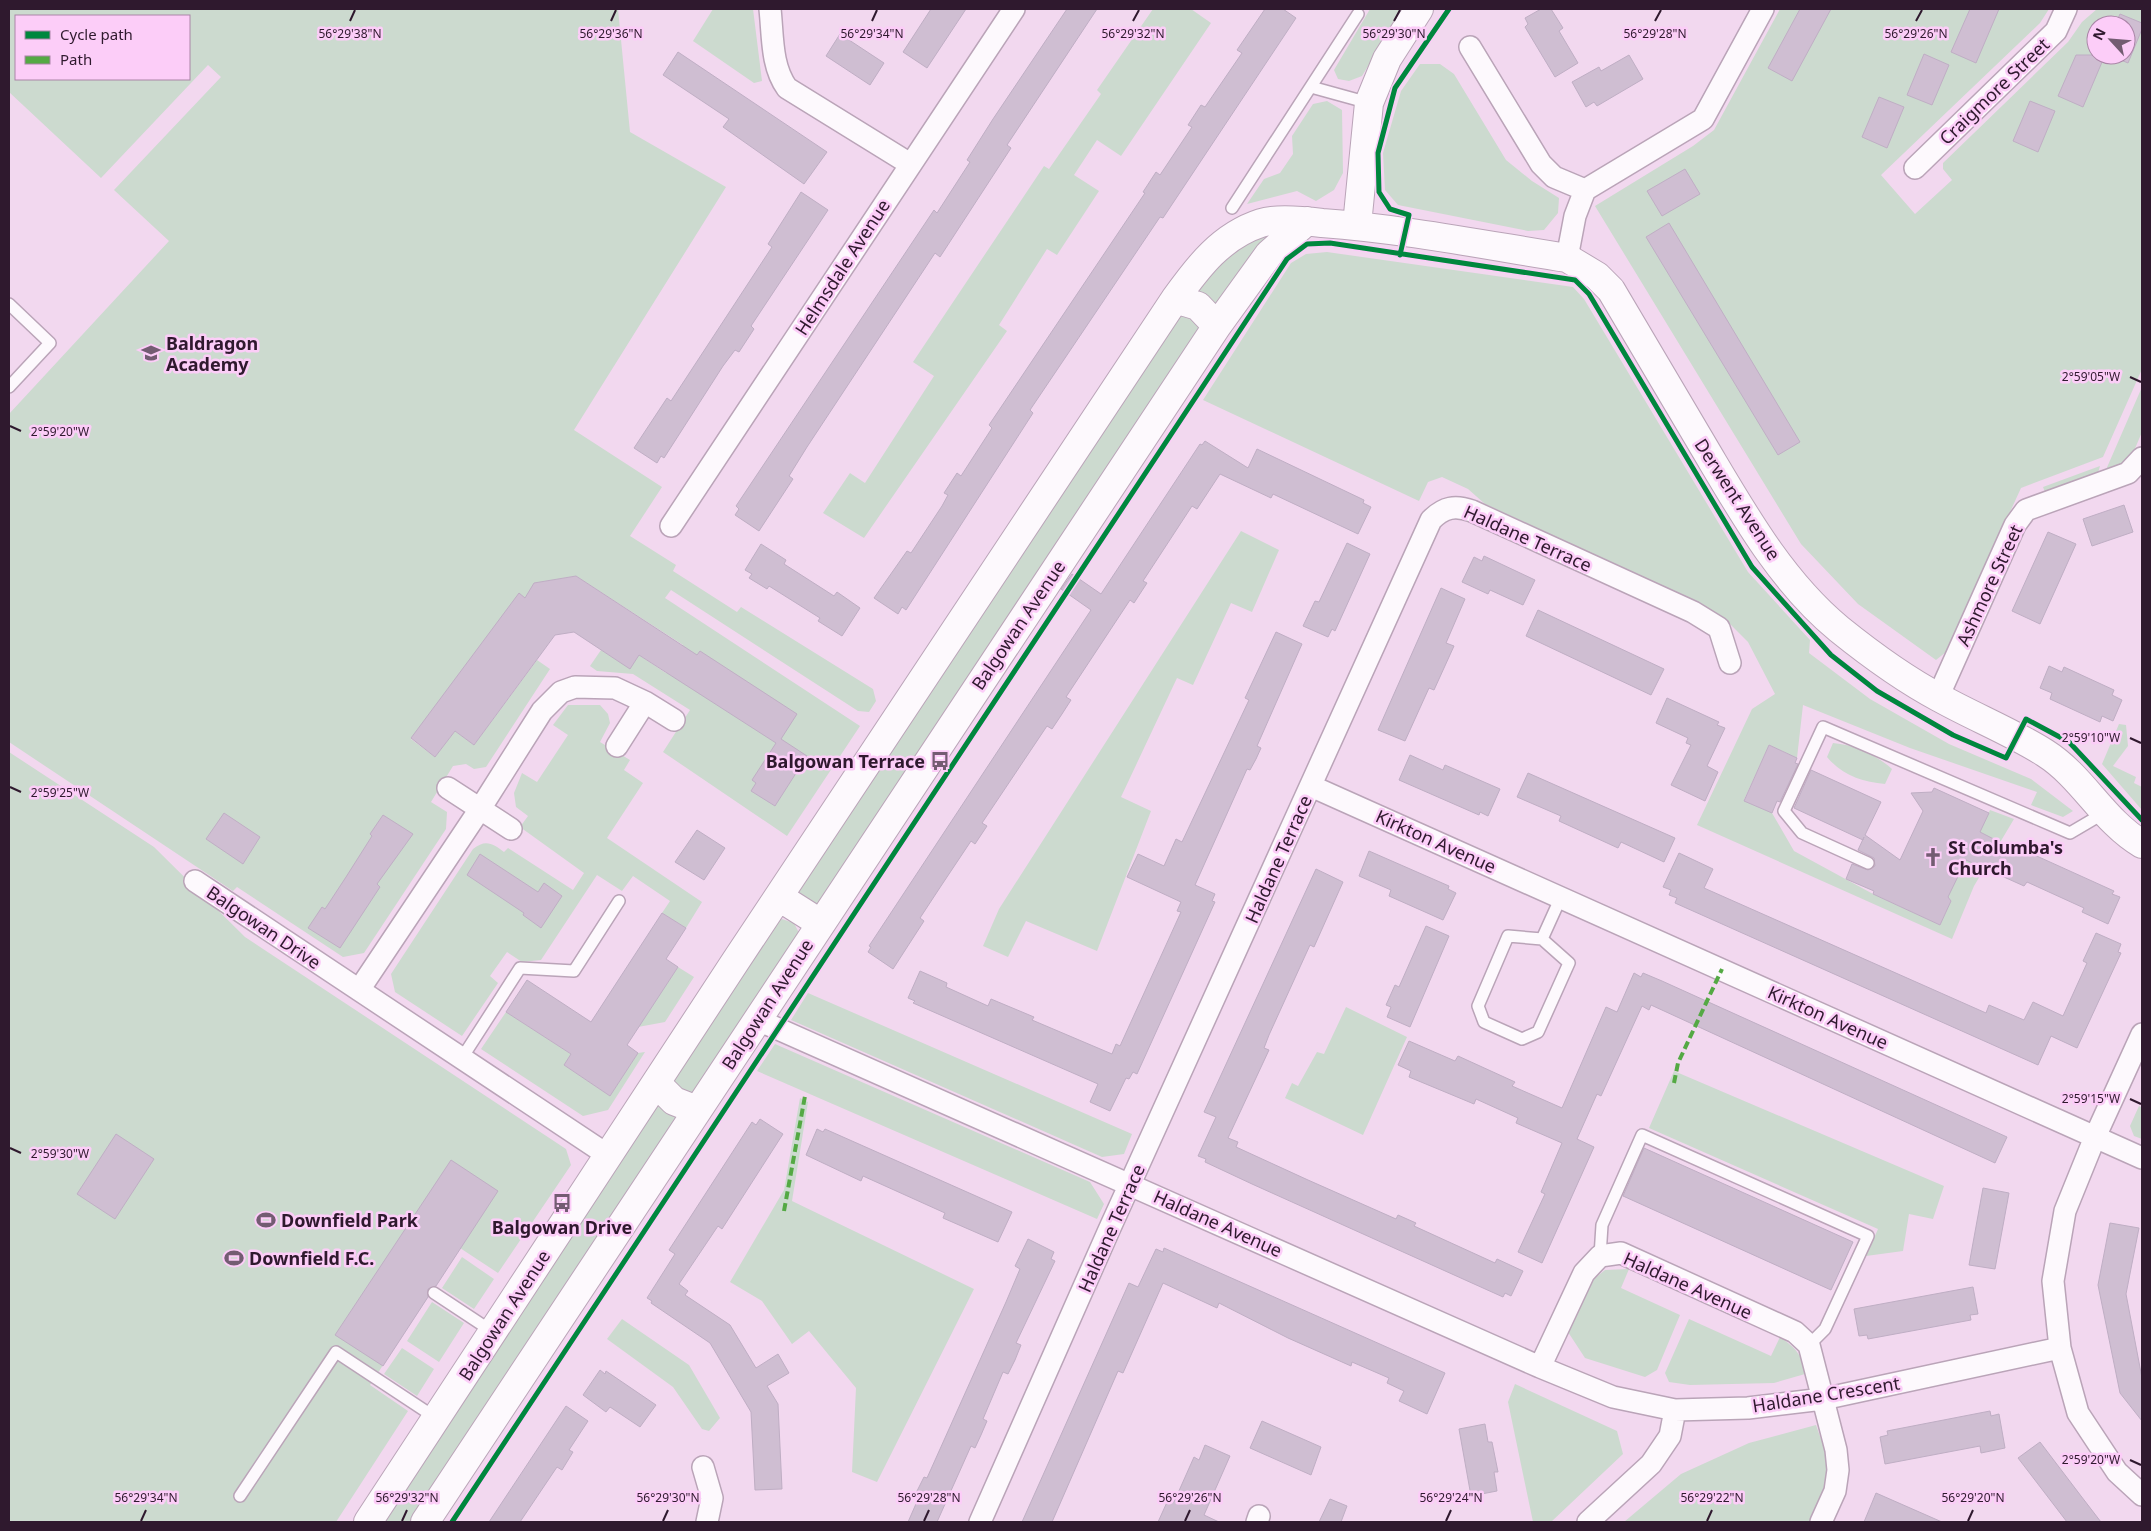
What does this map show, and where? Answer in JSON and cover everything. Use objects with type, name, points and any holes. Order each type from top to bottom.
[{"type":"street","points":[[770,9],[779,76],[787,88],[910,164]]},
{"type":"street","name":"Helmsdale Avenue","points":[[671,526],[1014,9]]},
{"type":"street","points":[[1357,225],[1369,103],[1387,59],[1419,9]]},
{"type":"street","points":[[1567,258],[1576,216],[1585,190],[1703,119],[1763,9]]},
{"type":"street","name":"Craigmore Street","points":[[1915,168],[2056,30],[2066,9]]},
{"type":"street","points":[[1470,47],[1540,164],[1554,177],[1585,190]]},
{"type":"street","name":"Balgowan Avenue","points":[[368,1522],[779,897],[1199,266],[1224,241],[1262,222],[1307,222]]},
{"type":"street","name":"Derwent Avenue","points":[[1307,222],[1357,225],[1567,258],[1597,276],[1611,290],[1762,542],[1806,597],[1838,628],[1885,664],[1938,697],[2046,753],[2074,777],[2104,813],[2131,838],[2142,844]]},
{"type":"street","name":"Balgowan Avenue","points":[[425,1522],[1216,326],[1269,254],[1307,222]]},
{"type":"street","points":[[1175,300],[1198,306],[1216,326]]},
{"type":"street","name":"Ashmore Street","points":[[1938,697],[2016,525],[2026,510],[2128,473],[2142,458]]},
{"type":"street","name":"Haldane Terrace","points":[[980,1522],[1130,1184],[1431,520],[1440,511],[1458,506],[1472,510],[1693,612],[1718,628],[1730,663]]},
{"type":"street","points":[[359,990],[480,809],[542,711],[561,692],[575,687],[615,688],[645,702],[674,720]]},
{"type":"street","points":[[617,746],[645,702]]},
{"type":"street","name":"Kirkton Avenue","points":[[1310,786],[2142,1158]]},
{"type":"street","points":[[448,788],[511,829]]},
{"type":"street","name":"Balgowan Drive","points":[[195,881],[609,1156]]},
{"type":"street","name":"Balgowan Avenue","points":[[779,897],[820,923]]},
{"type":"street","name":"Haldane Avenue","points":[[758,1020],[1540,1366],[1613,1397],[1675,1410]]},
{"type":"street","points":[[2142,1034],[2095,1137],[2065,1211],[2053,1281],[2060,1348],[2078,1413],[2117,1472],[2142,1495]]},
{"type":"street","points":[[657,1084],[674,1101],[697,1110]]},
{"type":"street","name":"Haldane Avenue","points":[[1540,1366],[1584,1273],[1600,1256],[1621,1253],[1795,1332],[1809,1345]]},
{"type":"street","points":[[1809,1345],[1838,1470],[1835,1490],[1821,1522]]},
{"type":"street","name":"Haldane Crescent","points":[[1675,1410],[1748,1408],[1823,1399],[2060,1348]]},
{"type":"street","points":[[1588,1522],[1651,1464],[1670,1436],[1675,1410]]},
{"type":"street","points":[[703,1467],[712,1498],[707,1522]]},
{"type":"lane","points":[[1232,208],[1358,14]]},
{"type":"lane","points":[[1311,87],[1369,103]]},
{"type":"lane","points":[[9,304],[50,342],[9,387]]},
{"type":"lane","points":[[1868,863],[1802,833],[1784,811],[1823,727],[2070,833],[2104,813]]},
{"type":"lane","points":[[1542,939],[1561,897]]},
{"type":"lane","points":[[462,1058],[520,968],[574,971],[619,901]]},
{"type":"lane","points":[[1508,936],[1542,939],[1569,963],[1538,1032],[1522,1039],[1484,1022],[1478,1006],[1508,936]]},
{"type":"lane","points":[[1600,1256],[1602,1225],[1642,1135],[1868,1236],[1824,1329],[1809,1345]]},
{"type":"lane","points":[[434,1293],[493,1332]]},
{"type":"lane","points":[[240,1496],[336,1352],[437,1418]]},
{"type":"shaded area","points":[[9,9],[618,9],[630,132],[726,187],[574,430],[662,487],[630,536],[676,565],[673,571],[737,612],[741,607],[873,689],[876,701],[869,712],[858,711],[671,590],[665,598],[860,726],[787,836],[663,752],[690,710],[633,674],[597,671],[590,666],[601,650],[630,668],[639,655],[666,673],[683,645],[576,576],[535,583],[525,598],[519,594],[411,739],[435,757],[455,731],[474,745],[537,660],[550,669],[486,767],[474,769],[466,764],[453,766],[431,802],[447,812],[446,829],[364,953],[343,957],[237,887],[233,891],[9,742],[9,414],[169,241],[114,190],[221,77],[208,65],[101,178],[9,92]]},
{"type":"shaded area","points":[[713,9],[753,9],[762,81],[754,83],[693,41]]},
{"type":"shaded area","points":[[1153,9],[1191,9],[1211,23],[1121,156],[1097,140],[1074,175],[1099,191],[1057,255],[1047,249],[999,325],[1007,331],[864,538],[823,513],[850,473],[865,483],[934,376],[913,362],[1044,166],[1049,169],[1101,94],[1097,90]]},
{"type":"shaded area","points":[[1370,9],[1403,9],[1362,76],[1349,81],[1338,79],[1334,70]]},
{"type":"shaded area","points":[[1780,9],[2049,9],[2040,23],[1881,175],[1915,214],[1952,180],[1943,169],[1943,163],[2068,42],[2086,19],[2086,65],[2136,65],[2136,15],[2090,15],[2097,9],[2142,9],[2142,369],[2103,457],[2021,488],[1946,652],[1936,660],[1858,604],[1801,544],[1595,206],[1693,146],[1714,130]]},
{"type":"shaded area","points":[[1420,64],[1440,64],[1454,74],[1506,160],[1532,181],[1559,198],[1558,213],[1544,230],[1528,231],[1398,205],[1385,190],[1383,153],[1401,91]]},
{"type":"shaded area","points":[[1327,101],[1342,110],[1343,173],[1334,190],[1316,201],[1297,191],[1247,204],[1264,179],[1280,173],[1293,154],[1292,136],[1313,104]]},
{"type":"shaded area","points":[[1275,228],[1277,235],[1216,312],[1187,294],[1211,261]]},
{"type":"shaded area","points":[[1327,252],[1573,287],[1584,299],[1748,572],[1810,640],[1809,653],[1870,699],[1949,744],[2031,779],[2073,811],[2063,817],[2031,805],[2037,792],[1910,748],[1803,705],[1797,758],[1769,745],[1744,800],[1772,813],[1794,851],[1873,894],[1940,925],[1951,901],[1946,894],[1957,878],[1990,810],[2014,819],[1974,886],[1952,939],[1697,825],[1752,709],[1775,694],[1748,642],[1724,618],[1697,602],[1485,504],[1468,489],[1442,477],[1428,482],[1419,501],[1203,400],[1291,263],[1306,254]]},
{"type":"shaded area","points":[[1186,311],[1203,324],[825,904],[811,907],[799,898],[797,885],[1176,313]]},
{"type":"shaded area","points":[[2142,387],[2142,432],[2131,458],[2105,472]]},
{"type":"shaded area","points":[[2100,466],[2098,473],[2045,492],[2043,487]]},
{"type":"shaded area","points":[[1241,531],[1279,550],[1252,612],[1231,603],[1193,685],[1177,678],[1121,797],[1151,811],[1097,951],[1026,921],[1008,957],[983,946],[999,909]]},
{"type":"shaded area","points":[[568,705],[600,705],[608,714],[610,723],[600,742],[630,760],[624,770],[643,783],[607,838],[702,902],[686,928],[662,913],[670,901],[633,876],[622,891],[597,875],[541,960],[522,962],[507,952],[490,976],[498,983],[462,1036],[395,992],[391,974],[473,849],[481,844],[493,844],[504,852],[508,848],[573,890],[584,873],[520,827],[528,816],[516,807],[514,793],[522,773],[537,782],[568,735],[553,725]]},
{"type":"shaded area","points":[[2119,724],[2126,725],[2128,746],[2113,766],[2136,777],[2134,783],[2142,787],[2142,810],[2102,764]]},
{"type":"shaded area","points":[[1833,743],[1857,748],[1872,755],[1892,769],[1885,784],[1860,779],[1839,769],[1827,757]]},
{"type":"shaded area","name":"Downfield Park","points":[[9,752],[154,847],[245,937],[566,1149],[571,1165],[498,1273],[460,1248],[370,1385],[408,1411],[336,1522],[9,1522]]},
{"type":"shaded area","points":[[782,919],[794,923],[799,933],[692,1097],[677,1094],[671,1081],[770,924]]},
{"type":"shaded area","points":[[678,967],[694,977],[665,1022],[638,1027]]},
{"type":"shaded area","points":[[808,993],[1132,1134],[1124,1154],[1102,1157],[791,1020]]},
{"type":"shaded area","points":[[1346,1007],[1407,1037],[1363,1135],[1285,1098],[1292,1083],[1298,1086],[1317,1052],[1324,1054]]},
{"type":"shaded area","points":[[506,1012],[571,1054],[564,1065],[610,1096],[638,1053],[645,1052],[608,1110],[583,1116],[481,1049]]},
{"type":"shaded area","points":[[775,1044],[1090,1182],[1104,1204],[1097,1219],[757,1071]]},
{"type":"shaded area","points":[[1674,1071],[1944,1186],[1933,1219],[1909,1214],[1903,1251],[1866,1256],[1878,1229],[1649,1128]]},
{"type":"shaded area","points":[[658,1096],[686,1115],[416,1522],[376,1522]]},
{"type":"shaded area","points":[[800,1098],[808,1102],[792,1201],[974,1289],[877,1482],[852,1472],[856,1388],[809,1331],[792,1344],[762,1301],[730,1282],[784,1190]]},
{"type":"shaded area","points":[[2139,1106],[2142,1108],[2142,1139],[2134,1136],[2130,1126]]},
{"type":"shaded area","points":[[462,1257],[494,1279],[474,1309],[442,1288]]},
{"type":"shaded area","points":[[1629,1269],[1621,1288],[1680,1315],[1657,1370],[1645,1377],[1585,1358],[1568,1332],[1590,1282],[1605,1270]]},
{"type":"shaded area","points":[[432,1302],[464,1323],[439,1362],[407,1341]]},
{"type":"shaded area","points":[[622,1319],[689,1365],[720,1418],[709,1431],[702,1429],[673,1387],[607,1339]]},
{"type":"shaded area","points":[[1689,1319],[1771,1356],[1780,1337],[1798,1353],[1805,1374],[1774,1383],[1690,1385],[1669,1382],[1665,1373]]},
{"type":"shaded area","points":[[402,1348],[434,1369],[417,1396],[384,1374]]},
{"type":"shaded area","points":[[1515,1384],[1617,1431],[1623,1454],[1551,1522],[1533,1522],[1508,1402]]},
{"type":"shaded area","points":[[1816,1425],[1828,1459],[1827,1484],[1810,1522],[1624,1522],[1681,1474],[1749,1443]]},
{"type":"building","points":[[931,9],[966,9],[927,68],[903,52]]},
{"type":"building","points":[[1067,9],[1097,9],[1007,145],[1011,148],[940,257],[935,253],[807,447],[789,476],[793,479],[759,531],[735,515],[739,509],[736,506],[934,210],[937,213],[970,162],[967,160],[993,119]]},
{"type":"building","points":[[1265,9],[1283,9],[1296,18],[1163,218],[1160,217],[1030,410],[1033,413],[906,610],[902,607],[898,614],[874,598],[907,551],[911,553],[942,506],[948,495],[944,493],[957,473],[961,476],[992,428],[989,425],[1145,193],[1143,192],[1156,172],[1160,175],[1192,127],[1188,125],[1201,105],[1205,107],[1242,53],[1237,50]]},
{"type":"building","points":[[1541,9],[1551,9],[1563,28],[1559,31],[1578,63],[1555,77],[1525,27],[1528,24],[1525,18]]},
{"type":"building","points":[[1800,9],[1831,9],[1792,81],[1768,68]]},
{"type":"building","points":[[1970,9],[1999,9],[1976,63],[1951,52]]},
{"type":"building","points":[[2136,21],[2142,23],[2142,29],[2136,44]]},
{"type":"building","points":[[840,34],[884,63],[870,85],[826,56]]},
{"type":"building","points":[[678,52],[827,152],[804,184],[723,127],[729,119],[663,75]]},
{"type":"building","points":[[1924,54],[1949,65],[1932,105],[1907,95]]},
{"type":"building","points":[[1629,55],[1643,79],[1597,106],[1594,102],[1586,107],[1572,82],[1599,67],[1601,71]]},
{"type":"building","points":[[2076,55],[2086,55],[2086,65],[2101,65],[2083,107],[2058,96]]},
{"type":"building","points":[[1879,97],[1904,107],[1887,148],[1862,137]]},
{"type":"building","points":[[2030,101],[2055,111],[2038,152],[2013,141]]},
{"type":"building","points":[[1685,169],[1700,194],[1662,216],[1647,191]]},
{"type":"building","points":[[801,192],[828,210],[751,326],[754,329],[739,352],[735,350],[723,366],[664,458],[661,456],[657,463],[634,448],[667,398],[671,401],[772,247],[768,244]]},
{"type":"building","points":[[1669,223],[1800,442],[1778,455],[1646,237]]},
{"type":"building","points":[[1205,441],[1248,468],[1257,449],[1364,500],[1363,503],[1371,507],[1358,534],[1273,494],[1271,498],[1220,474],[1197,509],[1192,506],[1143,581],[1147,583],[1134,603],[1130,600],[1066,697],[1071,700],[1062,714],[1052,729],[1047,726],[982,823],[987,826],[975,844],[971,841],[941,886],[920,918],[924,921],[893,969],[868,952],[871,947],[869,946],[1091,610],[1061,589],[1072,574],[1101,594],[1200,444],[1202,445]]},
{"type":"building","points":[[2124,505],[2133,532],[2092,546],[2083,519]]},
{"type":"building","points":[[2048,532],[2076,544],[2040,624],[2012,611]]},
{"type":"building","points":[[1347,543],[1370,554],[1335,631],[1332,629],[1328,637],[1303,626],[1315,601],[1319,602]]},
{"type":"building","points":[[761,544],[786,560],[784,564],[834,596],[837,592],[860,608],[842,636],[818,621],[820,618],[769,586],[767,589],[749,578],[752,574],[745,570]]},
{"type":"building","points":[[1484,556],[1535,580],[1523,605],[1490,590],[1488,594],[1462,582],[1474,557],[1482,561]]},
{"type":"building","points":[[576,576],[697,655],[700,651],[797,714],[781,739],[807,756],[775,806],[751,791],[756,783],[752,780],[776,743],[639,655],[630,669],[574,632],[555,635],[474,745],[455,731],[435,757],[411,738],[519,593],[525,598],[534,583]]},
{"type":"building","points":[[1441,588],[1465,599],[1446,643],[1454,646],[1434,690],[1429,688],[1405,741],[1378,730]]},
{"type":"building","points":[[1538,610],[1664,669],[1651,695],[1526,636]]},
{"type":"building","points":[[1276,632],[1302,644],[1257,746],[1261,748],[1250,770],[1247,769],[1195,885],[1215,894],[1212,901],[1215,902],[1137,1074],[1133,1072],[1129,1079],[1126,1078],[1110,1111],[1090,1102],[1098,1084],[913,1003],[915,1001],[908,998],[920,971],[947,983],[946,987],[988,1006],[991,999],[1034,1017],[1032,1020],[1112,1054],[1116,1044],[1120,1046],[1181,912],[1177,911],[1181,902],[1127,877],[1138,854],[1164,866],[1176,839],[1182,842],[1249,700],[1245,698]]},
{"type":"building","points":[[2049,666],[2062,672],[2064,667],[2114,690],[2112,695],[2122,700],[2113,721],[2102,716],[2100,722],[2050,699],[2052,693],[2040,688]]},
{"type":"building","points":[[1667,698],[1719,722],[1717,725],[1725,728],[1707,766],[1718,772],[1705,801],[1671,785],[1691,745],[1686,743],[1688,738],[1656,723]]},
{"type":"building","points":[[1769,745],[1797,758],[1795,763],[1798,764],[1780,802],[1777,801],[1772,813],[1744,801]]},
{"type":"building","points":[[1410,755],[1443,770],[1445,765],[1500,789],[1488,816],[1480,812],[1479,815],[1399,780]]},
{"type":"building","points":[[1811,770],[1881,802],[1865,835],[1900,860],[1923,811],[1911,793],[1932,792],[1934,788],[1989,813],[1980,832],[2017,851],[2019,848],[2114,891],[2112,894],[2120,897],[2108,924],[2082,912],[2084,908],[2027,882],[2024,886],[1966,860],[1948,897],[1951,901],[1940,925],[1873,894],[1874,891],[1846,879],[1852,864],[1868,870],[1875,866],[1874,858],[1858,850],[1863,840],[1794,808]]},
{"type":"building","points":[[1528,773],[1675,838],[1664,862],[1621,842],[1618,848],[1559,821],[1561,816],[1517,797]]},
{"type":"building","points":[[224,813],[260,837],[243,864],[206,839]]},
{"type":"building","points":[[383,815],[413,834],[377,884],[380,887],[340,948],[308,928],[322,907],[325,909],[372,836],[370,834]]},
{"type":"building","points":[[697,830],[725,848],[704,880],[675,862]]},
{"type":"building","points":[[1369,851],[1449,886],[1448,889],[1456,893],[1443,920],[1389,896],[1391,890],[1359,876]]},
{"type":"building","points":[[1679,853],[1713,869],[1704,888],[1986,1013],[1989,1005],[2024,1020],[2033,1002],[2063,1016],[2087,963],[2083,961],[2096,933],[2121,944],[2118,952],[2121,953],[2077,1048],[2051,1036],[2038,1065],[1675,903],[1677,898],[1669,895],[1671,890],[1663,887]]},
{"type":"building","points":[[480,854],[538,892],[544,883],[562,896],[541,928],[523,915],[524,913],[467,875]]},
{"type":"building","points":[[1316,869],[1343,882],[1314,947],[1310,945],[1269,1035],[1264,1048],[1269,1050],[1228,1138],[1238,1142],[1236,1147],[1308,1180],[1396,1219],[1398,1215],[1416,1223],[1414,1226],[1495,1263],[1497,1259],[1523,1271],[1511,1296],[1505,1293],[1503,1297],[1252,1184],[1205,1162],[1206,1159],[1198,1156],[1216,1117],[1204,1112]]},
{"type":"building","points":[[662,913],[686,928],[666,959],[678,967],[627,1045],[638,1053],[610,1096],[564,1065],[571,1054],[506,1012],[527,980],[591,1022]]},
{"type":"building","points":[[1426,926],[1449,936],[1410,1027],[1387,1017],[1391,1007],[1386,1005],[1395,985],[1399,987]]},
{"type":"building","points":[[1634,973],[1641,977],[1643,973],[1662,981],[2007,1137],[1995,1163],[1651,1005],[1649,1010],[1642,1006],[1601,1096],[1597,1094],[1577,1139],[1594,1147],[1542,1263],[1518,1252],[1545,1194],[1541,1192],[1562,1143],[1516,1123],[1518,1118],[1476,1099],[1474,1104],[1409,1077],[1411,1071],[1398,1065],[1409,1041],[1455,1061],[1458,1056],[1515,1082],[1512,1086],[1562,1108],[1606,1007],[1617,1012]]},
{"type":"building","points":[[760,1119],[783,1134],[722,1229],[718,1226],[679,1284],[688,1291],[685,1295],[730,1325],[756,1368],[778,1354],[789,1373],[767,1386],[778,1404],[782,1489],[755,1490],[751,1412],[710,1343],[651,1303],[652,1301],[647,1298],[675,1254],[669,1250],[752,1122],[756,1125]]},
{"type":"building","points":[[817,1129],[823,1132],[825,1129],[1012,1212],[998,1242],[943,1218],[945,1213],[863,1176],[861,1181],[806,1155]]},
{"type":"building","points":[[116,1134],[154,1159],[115,1219],[77,1194]]},
{"type":"building","points":[[1644,1148],[1853,1242],[1831,1290],[1623,1196]]},
{"type":"building","points":[[451,1160],[498,1191],[436,1286],[428,1289],[428,1297],[383,1366],[335,1335]]},
{"type":"building","points":[[1983,1188],[2009,1193],[1995,1269],[1969,1265]]},
{"type":"building","points":[[2110,1223],[2139,1228],[2126,1294],[2142,1378],[2142,1421],[2120,1393],[2098,1285]]},
{"type":"building","points":[[1028,1239],[1054,1252],[1051,1259],[1055,1261],[1016,1343],[1021,1345],[1015,1360],[1008,1374],[1003,1372],[983,1419],[987,1421],[981,1435],[975,1448],[971,1446],[937,1522],[908,1522],[919,1497],[915,1495],[924,1477],[927,1478],[1020,1269],[1015,1266]]},
{"type":"building","points":[[1164,1248],[1445,1373],[1427,1414],[1399,1401],[1404,1391],[1387,1383],[1389,1378],[1352,1362],[1351,1366],[1288,1338],[1219,1303],[1217,1308],[1163,1283],[1123,1373],[1118,1371],[1052,1522],[1022,1522],[1129,1283],[1138,1287],[1156,1249],[1163,1252]]},
{"type":"building","points":[[1973,1287],[1978,1314],[1970,1315],[1971,1320],[1868,1339],[1867,1335],[1859,1336],[1854,1309]]},
{"type":"building","points":[[600,1370],[605,1374],[606,1371],[656,1405],[640,1427],[610,1407],[606,1412],[583,1395]]},
{"type":"building","points":[[566,1406],[588,1421],[569,1450],[573,1452],[562,1470],[557,1467],[520,1522],[489,1522]]},
{"type":"building","points":[[1990,1411],[1991,1416],[1999,1414],[2005,1448],[1981,1453],[1980,1446],[1885,1464],[1880,1437],[1888,1435],[1887,1431]]},
{"type":"building","points":[[1262,1421],[1321,1447],[1311,1475],[1250,1448]]},
{"type":"building","points":[[1485,1424],[1488,1442],[1492,1442],[1498,1472],[1494,1472],[1497,1491],[1471,1496],[1459,1429]]},
{"type":"building","points":[[2040,1442],[2101,1522],[2067,1522],[2018,1458]]},
{"type":"building","points":[[1205,1445],[1230,1456],[1204,1515],[1219,1522],[1158,1522],[1168,1500],[1174,1502],[1194,1457],[1199,1460]]},
{"type":"building","points":[[1876,1493],[1942,1522],[1864,1522]]},
{"type":"building","points":[[1330,1499],[1347,1506],[1341,1522],[1319,1522]]},
{"type":"marked path","points":[[1674,1083],[1678,1063],[1722,969]]},
{"type":"marked path","points":[[784,1211],[805,1096]]},
{"type":"cycle path","points":[[1400,255],[1409,215],[1390,209],[1379,192],[1378,153],[1395,88],[1449,9]]},
{"type":"cycle path","points":[[452,1522],[1287,259],[1307,244],[1330,243],[1575,280],[1589,294],[1752,567],[1831,655],[1877,691],[1953,735],[2006,758],[2026,719],[2069,742],[2142,820]]},
{"type":"place","name":"Baldragon Academy","points":[[151,353]]},
{"type":"place","name":"Balgowan Terrace","points":[[940,761]]},
{"type":"place","name":"St Columba's Church","points":[[1933,857]]},
{"type":"place","name":"Balgowan Drive","points":[[562,1203]]},
{"type":"place","name":"Downfield Park","points":[[266,1220]]},
{"type":"place","name":"Downfield F.C.","points":[[234,1258]]}]
